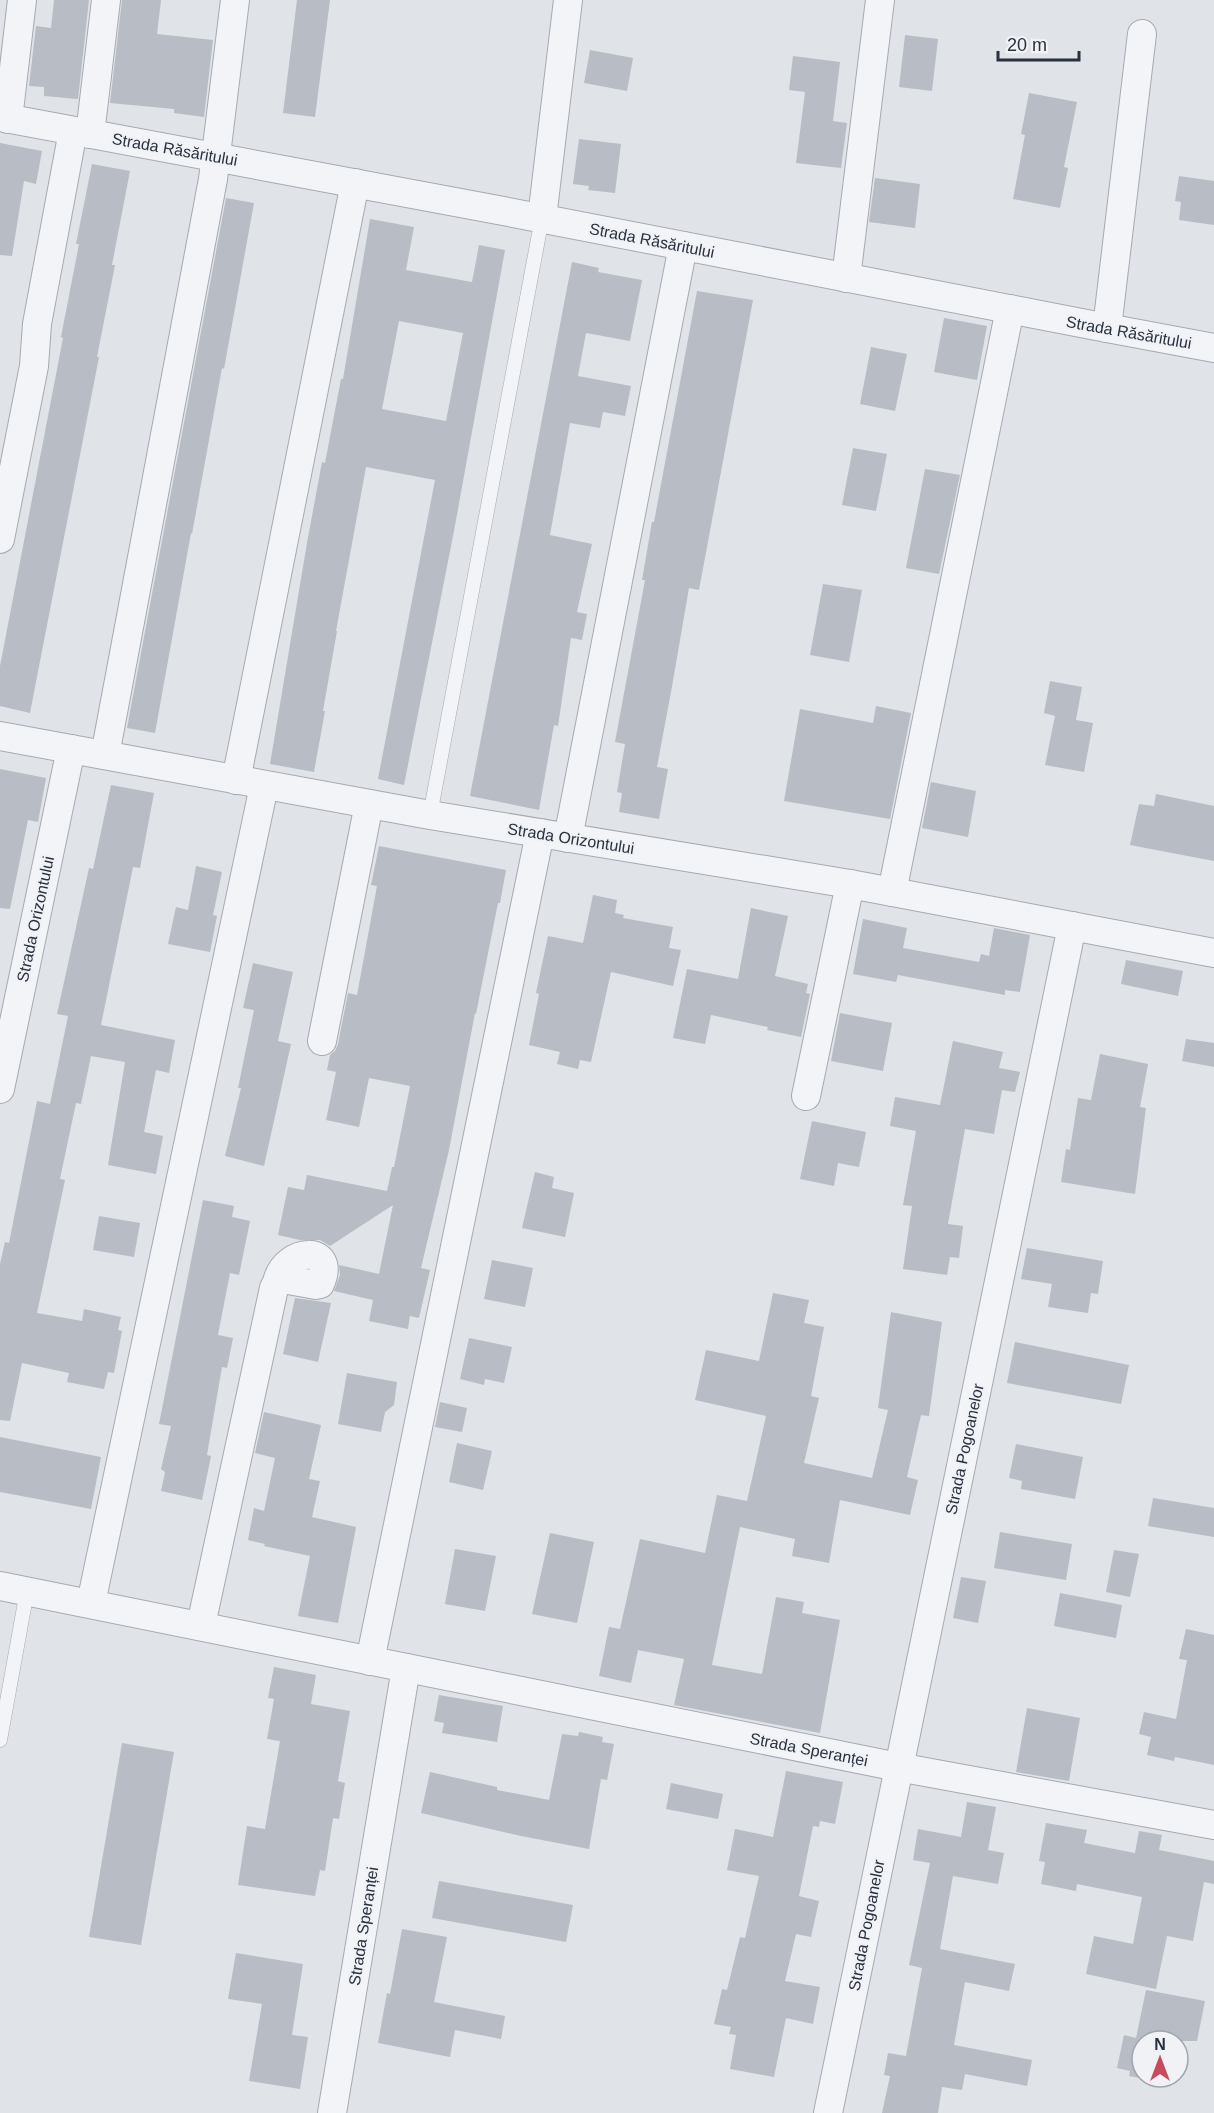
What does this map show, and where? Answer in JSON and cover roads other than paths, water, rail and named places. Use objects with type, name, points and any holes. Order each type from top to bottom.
[{"type":"street","points":[[4,118],[22,0]]},
{"type":"street","name":"Strada Răsăritului","points":[[82,132],[106,0]]},
{"type":"street","points":[[105,755],[217,157],[235,0]]},
{"type":"street","points":[[542,218],[568,0]]},
{"type":"street","points":[[846,278],[880,0]]},
{"type":"street","points":[[1107,328],[1142,34]]},
{"type":"street","name":"Strada Răsăritului","points":[[4,118],[542,218],[1214,348]]},
{"type":"street","points":[[0,538],[34,366],[36,324],[82,132]]},
{"type":"street","points":[[236,780],[355,183]]},
{"type":"street","points":[[568,838],[683,246]]},
{"type":"street","points":[[892,892],[1010,309]]},
{"type":"street","name":"Strada Orizontului","points":[[0,735],[264,786],[850,884],[1072,926]]},
{"type":"street","name":"Strada Orizontului","points":[[0,1089],[71,749]]},
{"type":"street","points":[[91,1603],[264,786]]},
{"type":"street","points":[[322,1041],[369,804]]},
{"type":"street","points":[[370,1661],[540,833]]},
{"type":"street","points":[[806,1096],[850,884]]},
{"type":"street","points":[[1072,926],[1214,953]]},
{"type":"street","name":"Strada Pogoanelor","points":[[828,2113],[1072,926]]},
{"type":"street","points":[[201,1625],[277,1282]]},
{"type":"street","name":"Strada Speranței","points":[[14,1588],[898,1767],[1214,1825]]},
{"type":"street","name":"Strada Speranței","points":[[332,2113],[406,1668]]},
{"type":"lane","points":[[430,815],[542,218]]},
{"type":"lane","points":[[0,1740],[14,1588]]}]
